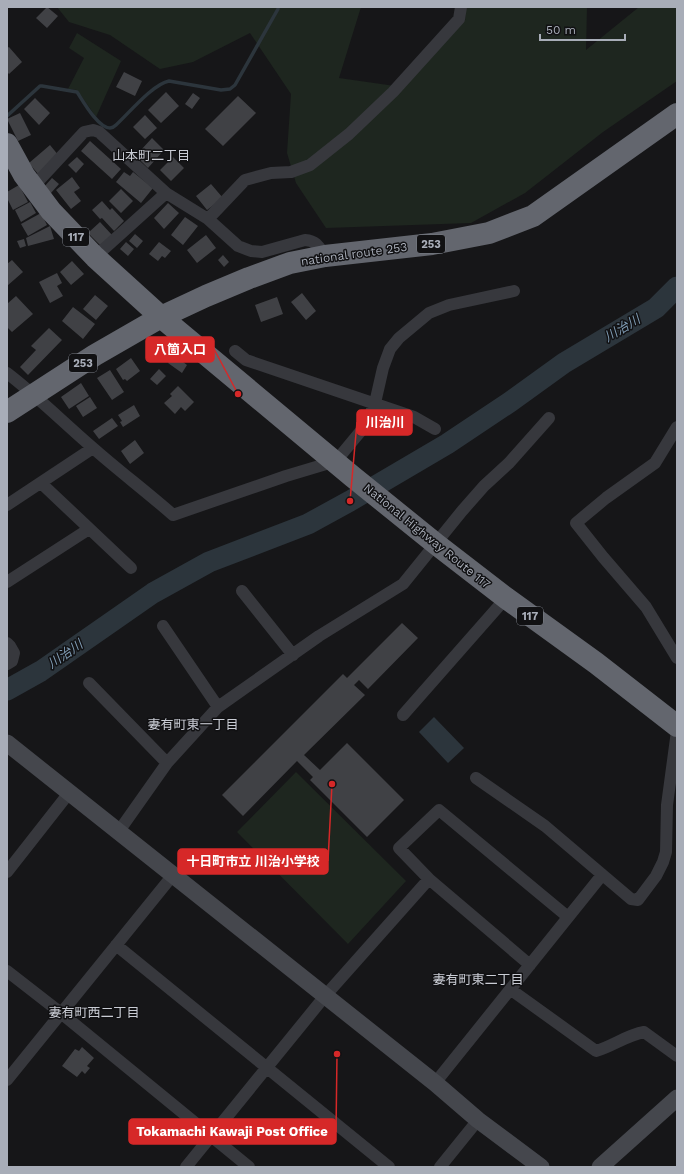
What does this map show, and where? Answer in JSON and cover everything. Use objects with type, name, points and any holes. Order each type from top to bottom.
[{"type":"highway","name":"national route 253","points":[[7,412],[95,355],[161,317],[206,296],[256,276],[290,264],[326,256],[432,244],[482,235],[533,216],[677,114]]},
{"type":"highway","name":"National Highway Route 117","points":[[7,144],[24,175],[50,211],[95,257],[161,317],[436,544],[677,726]]},
{"type":"street","points":[[208,219],[245,180],[271,173],[291,172],[310,165],[349,134],[393,92],[459,20],[462,7]]},
{"type":"street","points":[[33,187],[84,132],[93,130],[99,132],[166,193],[208,219],[238,246],[251,251],[262,252],[305,240],[313,241],[326,256]]},
{"type":"street","points":[[95,257],[166,193]]},
{"type":"street","points":[[7,373],[173,515],[286,476],[336,461],[365,426],[375,403],[383,368],[390,349],[399,338],[429,313],[449,304],[514,291]]},
{"type":"street","points":[[235,351],[246,360],[414,417],[435,429]]},
{"type":"street","points":[[119,831],[167,763],[218,707],[319,636],[403,584],[462,511],[509,463],[549,418]]},
{"type":"street","points":[[676,653],[646,607],[576,523],[606,498],[655,463],[677,427]]},
{"type":"street","points":[[7,505],[93,448]]},
{"type":"street","points":[[41,483],[131,568]]},
{"type":"street","points":[[7,582],[89,529]]},
{"type":"street","points":[[242,591],[292,655]]},
{"type":"street","points":[[403,715],[506,598]]},
{"type":"street","points":[[163,626],[218,707]]},
{"type":"street","points":[[7,643],[14,653],[12,661],[7,664]]},
{"type":"street","points":[[90,683],[167,763]]},
{"type":"street","points":[[476,778],[545,826],[631,900],[638,900],[656,876],[666,852],[667,805],[677,731]]},
{"type":"street","points":[[7,743],[435,1083],[478,1120],[541,1167]]},
{"type":"street","points":[[8,867],[69,793]]},
{"type":"street","points":[[530,965],[429,879],[399,848],[439,810],[568,917]]},
{"type":"street","points":[[9,1074],[61,1013],[173,875]]},
{"type":"street","points":[[435,1083],[602,875]]},
{"type":"street","points":[[186,1167],[325,996],[429,879]]},
{"type":"street","points":[[116,945],[389,1167]]},
{"type":"street","points":[[7,970],[249,1167]]},
{"type":"street","points":[[510,989],[596,1051],[607,1048],[638,1033],[644,1032],[677,1056]]},
{"type":"street","points":[[600,1167],[677,1098]]},
{"type":"street","points":[[440,1167],[478,1120]]},
{"type":"shaded area","points":[[57,7],[361,7],[339,78],[395,86],[465,20],[466,7],[587,7],[586,50],[639,7],[677,7],[677,81],[603,132],[525,193],[471,223],[326,228],[296,183],[287,153],[291,94],[250,33],[193,62],[160,69],[110,35],[69,22]]},
{"type":"shaded area","points":[[77,33],[121,61],[96,117],[77,90],[68,89],[84,58],[69,48]]},
{"type":"shaded area","points":[[434,717],[464,748],[448,763],[419,732]]},
{"type":"shaded area","points":[[296,772],[406,881],[348,944],[237,832]]},
{"type":"building","points":[[47,7],[58,16],[47,28],[36,18]]},
{"type":"building","points":[[9,47],[22,62],[9,74],[7,72],[7,48]]},
{"type":"building","points":[[124,72],[142,81],[135,96],[116,87]]},
{"type":"building","points":[[166,92],[179,106],[161,123],[148,110]]},
{"type":"building","points":[[193,93],[200,98],[192,109],[185,104]]},
{"type":"building","points":[[238,96],[256,113],[223,146],[205,129]]},
{"type":"building","points":[[35,98],[50,113],[39,125],[24,109]]},
{"type":"building","points":[[20,113],[31,135],[18,141],[7,119]]},
{"type":"building","points":[[145,115],[157,128],[145,139],[133,127]]},
{"type":"building","points":[[152,138],[164,150],[148,168],[138,158],[143,152],[141,150]]},
{"type":"building","points":[[90,141],[121,169],[112,179],[81,151]]},
{"type":"building","points":[[50,145],[59,156],[38,174],[29,163]]},
{"type":"building","points":[[77,157],[84,164],[76,173],[68,165]]},
{"type":"building","points":[[173,157],[184,168],[171,181],[160,170]]},
{"type":"building","points":[[124,172],[130,176],[133,172],[153,188],[141,203],[116,182]]},
{"type":"building","points":[[72,177],[80,188],[74,192],[81,201],[71,209],[56,190]]},
{"type":"building","points":[[52,178],[59,184],[51,193],[44,187]]},
{"type":"building","points":[[211,184],[223,198],[207,210],[196,196]]},
{"type":"building","points":[[19,185],[28,202],[13,210],[7,198],[7,192]]},
{"type":"building","points":[[121,189],[133,201],[121,213],[109,201]]},
{"type":"building","points":[[102,201],[110,210],[112,208],[124,221],[114,231],[92,210]]},
{"type":"building","points":[[30,202],[36,213],[21,222],[15,210]]},
{"type":"building","points":[[168,203],[179,213],[164,229],[154,218]]},
{"type":"building","points":[[41,213],[47,225],[28,236],[21,224]]},
{"type":"building","points":[[185,217],[198,226],[183,245],[171,235]]},
{"type":"building","points":[[100,222],[112,235],[101,246],[88,233]]},
{"type":"building","points":[[50,226],[54,239],[28,246],[26,238]]},
{"type":"building","points":[[135,234],[143,241],[137,248],[129,241]]},
{"type":"building","points":[[206,235],[216,248],[197,263],[187,250]]},
{"type":"building","points":[[24,239],[26,246],[20,248],[17,241]]},
{"type":"building","points":[[126,242],[134,249],[128,256],[120,249]]},
{"type":"building","points":[[159,242],[171,251],[165,258],[162,256],[158,261],[149,254]]},
{"type":"building","points":[[223,255],[229,262],[224,267],[218,260]]},
{"type":"building","points":[[12,260],[23,272],[7,286],[7,264]]},
{"type":"building","points":[[72,261],[84,274],[71,285],[60,272]]},
{"type":"building","points":[[57,273],[62,283],[57,286],[63,296],[50,303],[39,282]]},
{"type":"building","points":[[302,293],[316,311],[306,320],[291,302]]},
{"type":"building","points":[[95,295],[108,306],[96,320],[83,309]]},
{"type":"building","points":[[16,296],[33,314],[12,332],[7,327],[7,304]]},
{"type":"building","points":[[277,297],[283,314],[261,322],[255,305]]},
{"type":"building","points":[[73,307],[95,324],[83,339],[62,321]]},
{"type":"building","points":[[49,328],[62,340],[28,375],[20,367],[36,350],[31,346]]},
{"type":"building","points":[[174,355],[187,365],[182,373],[168,363]]},
{"type":"building","points":[[131,358],[140,371],[127,381],[125,379],[123,380],[116,369]]},
{"type":"building","points":[[159,369],[166,376],[157,385],[150,379]]},
{"type":"building","points":[[110,370],[124,392],[112,400],[97,378]]},
{"type":"building","points":[[81,383],[89,396],[69,409],[61,397]]},
{"type":"building","points":[[178,386],[194,402],[185,411],[181,407],[175,414],[164,403],[172,396],[170,394]]},
{"type":"building","points":[[90,397],[97,408],[83,417],[76,406]]},
{"type":"building","points":[[134,405],[140,416],[123,427],[120,422],[122,421],[118,415]]},
{"type":"building","points":[[112,418],[118,426],[99,439],[93,431]]},
{"type":"building","points":[[135,440],[144,453],[130,464],[121,451]]},
{"type":"building","points":[[402,623],[418,638],[368,689],[359,680],[354,685],[365,695],[304,755],[320,770],[347,743],[404,800],[367,837],[310,780],[313,777],[297,761],[243,816],[222,795],[343,674],[347,678]]},
{"type":"building","points":[[82,1047],[94,1058],[87,1066],[90,1068],[85,1074],[82,1071],[77,1077],[62,1066],[75,1049],[79,1051]]},
{"type":"waterway","points":[[7,116],[40,86],[77,92],[96,119],[105,127],[110,128],[116,125],[156,87],[169,81],[221,90],[230,89],[235,85],[278,9]]},
{"type":"waterway","name":"川治川","points":[[7,690],[41,671],[153,593],[209,562],[308,524],[447,444],[510,402],[564,363],[656,308],[677,287]]},
{"type":"place","name":"八箇入口","points":[[238,394]]},
{"type":"place","name":"川治川","points":[[350,501]]},
{"type":"place","name":"十日町市立 川治小学校","points":[[332,784]]},
{"type":"place","name":"Tokamachi Kawaji Post Office","points":[[337,1054]]},
{"type":"district","name":"山本町二丁目","points":[[151,155]]},
{"type":"district","name":"妻有町東一丁目","points":[[193,724]]},
{"type":"district","name":"妻有町東二丁目","points":[[478,979]]},
{"type":"district","name":"妻有町西二丁目","points":[[94,1012]]}]
